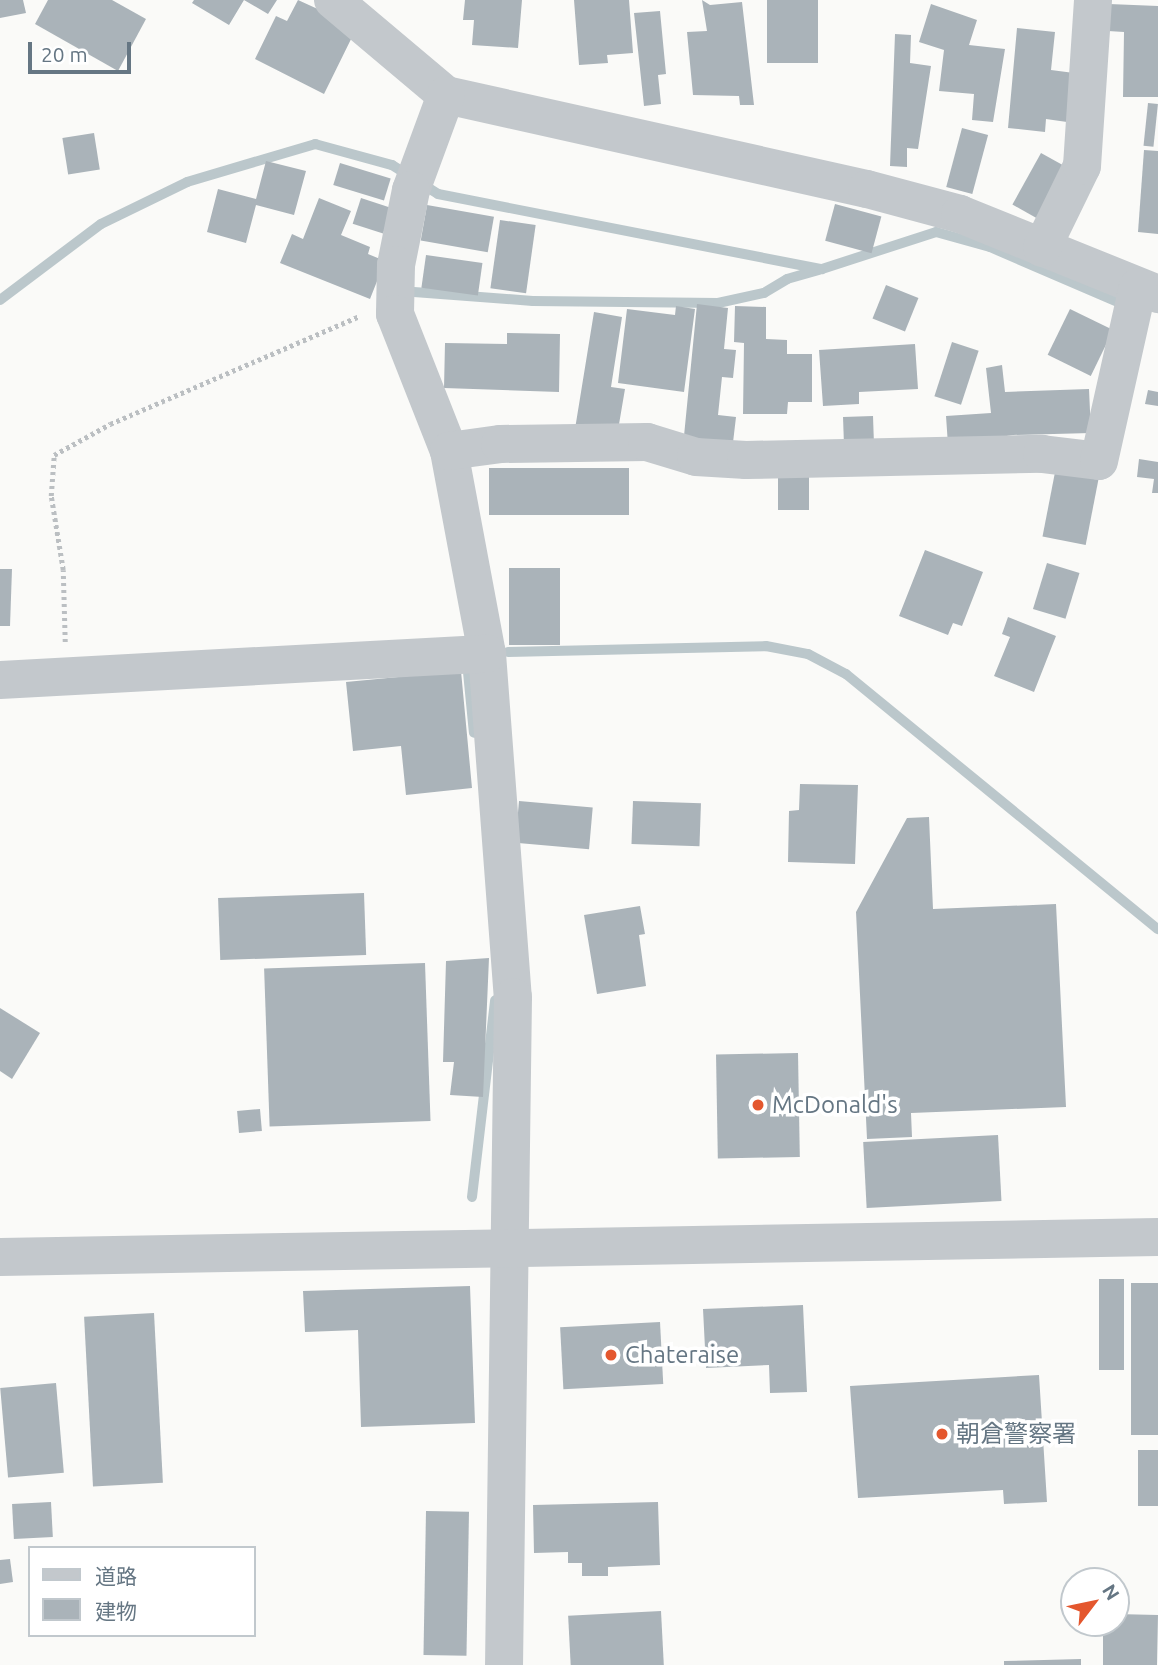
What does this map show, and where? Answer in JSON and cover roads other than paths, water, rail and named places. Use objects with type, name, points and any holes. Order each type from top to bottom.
[{"type":"street","points":[[333,0],[446,95],[867,189],[960,214],[1148,291],[1099,461],[1042,454],[746,460],[696,457],[647,442],[500,444],[449,451]]},
{"type":"street","points":[[1042,248],[1082,166],[1093,0]]},
{"type":"street","points":[[446,95],[415,180],[396,265],[395,314],[449,451],[487,654],[513,997],[507,1247],[504,1665]]},
{"type":"street","points":[[0,680],[487,654]]},
{"type":"street","points":[[0,1256],[1158,1237]]},
{"type":"waterway","points":[[0,300],[101,224],[187,182],[315,144],[392,165],[438,194],[822,269],[936,232],[990,247],[1120,303]]},
{"type":"waterway","points":[[414,292],[533,301],[718,303],[764,293],[787,279],[819,270]]},
{"type":"waterway","points":[[508,652],[766,646],[808,654],[846,674],[1158,929]]},
{"type":"waterway","points":[[467,662],[474,733]]},
{"type":"waterway","points":[[472,1197],[495,1000]]},
{"type":"place","name":"McDonald's","points":[[758,1105]]},
{"type":"place","name":"Chateraise","points":[[611,1355]]},
{"type":"place","name":"朝倉警察署","points":[[942,1434]]}]
